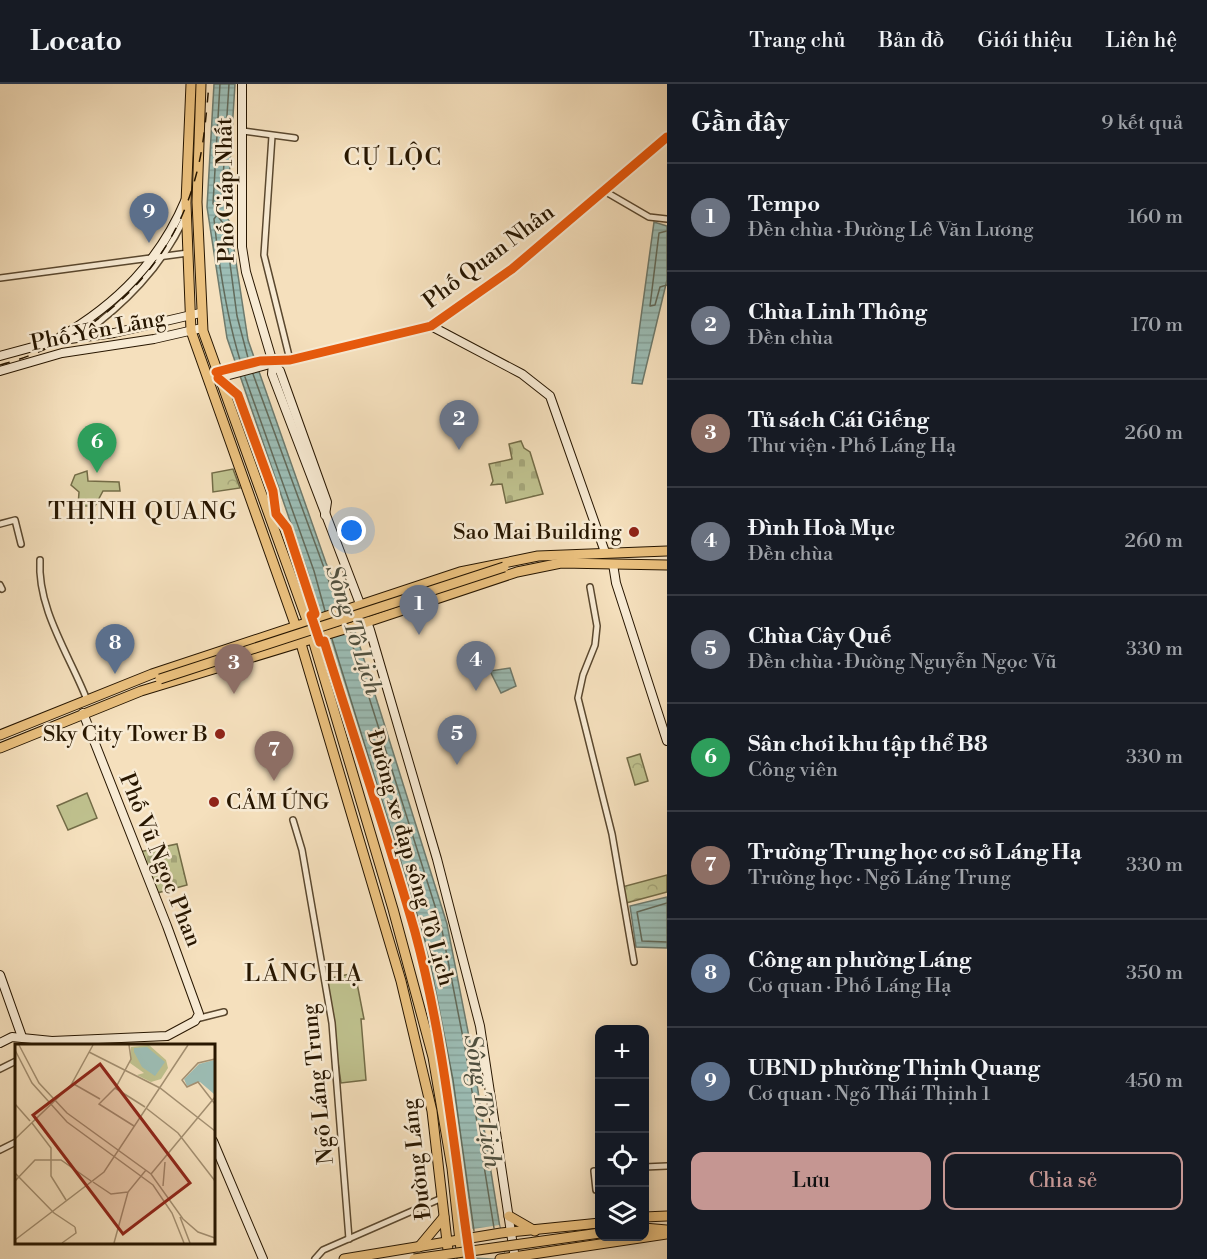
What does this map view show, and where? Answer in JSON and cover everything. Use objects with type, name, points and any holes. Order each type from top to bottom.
[{"type":"main road","name":"Đường Láng","points":[[191,84],[184,211],[195,314],[220,374],[241,439],[308,623],[393,909],[433,1057],[464,1239],[462,1259]]},
{"type":"main road","name":"Đường Láng","points":[[201,84],[195,314],[191,331],[296,627],[382,912],[428,1088],[449,1259]]},
{"type":"main road","name":"Phố Giáp Nhất","points":[[242,84],[243,258],[273,363],[280,371],[327,501],[325,515],[419,795],[480,1026],[511,1233],[511,1258]]},
{"type":"main road","name":"Phố Quan Nhân","points":[[220,374],[290,360],[431,326],[512,269],[606,192],[667,137]]},
{"type":"main road","points":[[55,341],[110,304],[153,259],[184,211]]},
{"type":"main road","name":"Phố Yên Lãng","points":[[0,356],[55,341],[114,333],[195,314]]},
{"type":"main road","points":[[431,326],[522,374],[550,396],[605,552]]},
{"type":"main road","name":"Phố Yên Lãng","points":[[0,369],[62,353],[202,328]]},
{"type":"main road","points":[[231,443],[241,439]]},
{"type":"main road","points":[[0,735],[137,681],[457,573],[523,559],[605,552],[667,551]]},
{"type":"main road","points":[[137,681],[160,679],[523,559]]},
{"type":"main road","points":[[0,748],[141,691],[324,636],[526,570],[561,563],[667,566]]},
{"type":"main road","points":[[613,564],[616,583],[667,741]]},
{"type":"main road","points":[[504,567],[526,570]]},
{"type":"main road","points":[[395,595],[400,610]]},
{"type":"main road","points":[[258,641],[262,654]]},
{"type":"main road","points":[[141,691],[160,679]]},
{"type":"main road","name":"Phố Vũ Ngọc Phan","points":[[83,713],[188,980],[199,1010],[196,1019]]},
{"type":"main road","points":[[11,730],[15,742]]},
{"type":"main road","points":[[382,912],[393,909]]},
{"type":"main road","points":[[0,975],[3,989],[22,1037]]},
{"type":"main road","points":[[0,1043],[12,1037],[52,1041],[167,1036],[196,1019]]},
{"type":"main road","points":[[167,1036],[170,1044]]},
{"type":"main road","points":[[214,1143],[263,1259]]},
{"type":"main road","points":[[508,1216],[535,1231]]},
{"type":"main road","points":[[417,1248],[444,1217]]},
{"type":"main road","points":[[649,1217],[667,1218]]},
{"type":"main road","points":[[649,1226],[667,1218]]},
{"type":"main road","points":[[344,1259],[501,1233],[595,1224]]},
{"type":"main road","points":[[649,1229],[667,1232]]},
{"type":"main road","points":[[533,1256],[529,1244],[535,1231]]},
{"type":"main road","points":[[500,1259],[533,1256],[667,1232]]},
{"type":"main road","points":[[405,1250],[414,1259],[595,1234]]},
{"type":"street","points":[[243,131],[295,138]]},
{"type":"street","points":[[272,136],[264,255],[290,360]]},
{"type":"street","points":[[606,192],[649,217],[667,219]]},
{"type":"street","points":[[80,337],[121,304],[164,256],[184,211]]},
{"type":"street","points":[[0,278],[188,253]]},
{"type":"street","points":[[0,524],[15,520],[21,544]]},
{"type":"street","points":[[40,560],[39,576],[45,601],[87,700]]},
{"type":"street","points":[[590,587],[597,626],[578,698],[612,834],[634,962]]},
{"type":"street","name":"Ngõ Láng Trung","points":[[293,820],[302,850],[332,1023],[348,1239]]},
{"type":"street","points":[[196,1019],[224,1012]]},
{"type":"street","points":[[0,1069],[15,1062]]},
{"type":"street","points":[[0,1150],[15,1142]]},
{"type":"street","points":[[649,1167],[667,1166]]},
{"type":"street","points":[[315,1259],[323,1250],[443,1197]]},
{"type":"green space","points":[[521,441],[524,448],[530,452],[543,494],[506,503],[502,484],[491,485],[493,481],[489,464],[512,459],[509,444]]},
{"type":"green space","points":[[233,469],[240,488],[213,492],[212,473]]},
{"type":"green space","points":[[87,471],[88,481],[119,482],[120,491],[103,491],[95,506],[78,506],[79,492],[71,485],[75,475]]},
{"type":"green space","points":[[640,754],[648,781],[635,785],[627,758]]},
{"type":"green space","points":[[87,793],[97,818],[68,830],[57,806]]},
{"type":"green space","points":[[177,844],[187,885],[157,893],[139,852]]},
{"type":"green space","points":[[667,875],[667,892],[626,903],[622,887]]},
{"type":"green space","points":[[355,973],[364,1019],[361,1019],[366,1080],[341,1083],[326,979]]},
{"type":"water","name":"Sông Tô Lịch","points":[[214,84],[235,84],[225,213],[230,223],[248,340],[326,563],[356,634],[447,924],[471,1047],[505,1259],[472,1259],[447,1081],[421,948],[327,645],[308,573],[227,338],[207,207]]},
{"type":"water","points":[[654,222],[667,226],[667,280],[642,384],[632,383]]},
{"type":"water","points":[[510,668],[516,686],[501,693],[490,671]]},
{"type":"water","points":[[667,897],[667,948],[636,947],[630,906]]},
{"type":"pier","points":[[499,1225],[507,1251],[504,1252],[505,1259],[469,1257],[467,1230]]},
{"type":"railway","points":[[0,365],[34,354],[66,339],[96,320],[123,298],[147,273],[167,245],[183,213],[195,179],[203,144],[209,84]]},
{"type":"cycle path","points":[[216,372],[260,361],[290,360],[431,326],[512,269],[667,137]]},
{"type":"cycle path","name":"Đường xe đạp sông Tô Lịch","points":[[218,378],[238,395],[273,491],[276,514],[287,528],[315,614],[311,615],[320,642],[324,641],[415,932],[441,1054],[470,1259]]},
{"type":"place","name":"UBND phường Thịnh Quang","points":[[149,243]]},
{"type":"place","name":"Chùa Linh Thông","points":[[459,450]]},
{"type":"place","name":"Sân chơi khu tập thể B8","points":[[97,473]]},
{"type":"place","name":"Sao Mai Building","points":[[634,532]]},
{"type":"place","name":"Tempo","points":[[419,635]]},
{"type":"place","name":"Công an phường Láng","points":[[115,674]]},
{"type":"place","name":"Đình Hoà Mục","points":[[476,691]]},
{"type":"place","name":"Tủ sách Cái Giếng","points":[[234,694]]},
{"type":"place","name":"Sky City Tower B","points":[[220,734]]},
{"type":"place","name":"Chùa Cây Quế","points":[[457,765]]},
{"type":"place","name":"Trường Trung học cơ sở Láng Hạ","points":[[274,781]]},
{"type":"place","name":"CẢM ỨNG","points":[[214,802]]},
{"type":"district","name":"CỰ LỘC","points":[[393,158]]},
{"type":"district","name":"THỊNH QUANG","points":[[143,512]]},
{"type":"district","name":"LÁNG HẠ","points":[[304,974]]}]
